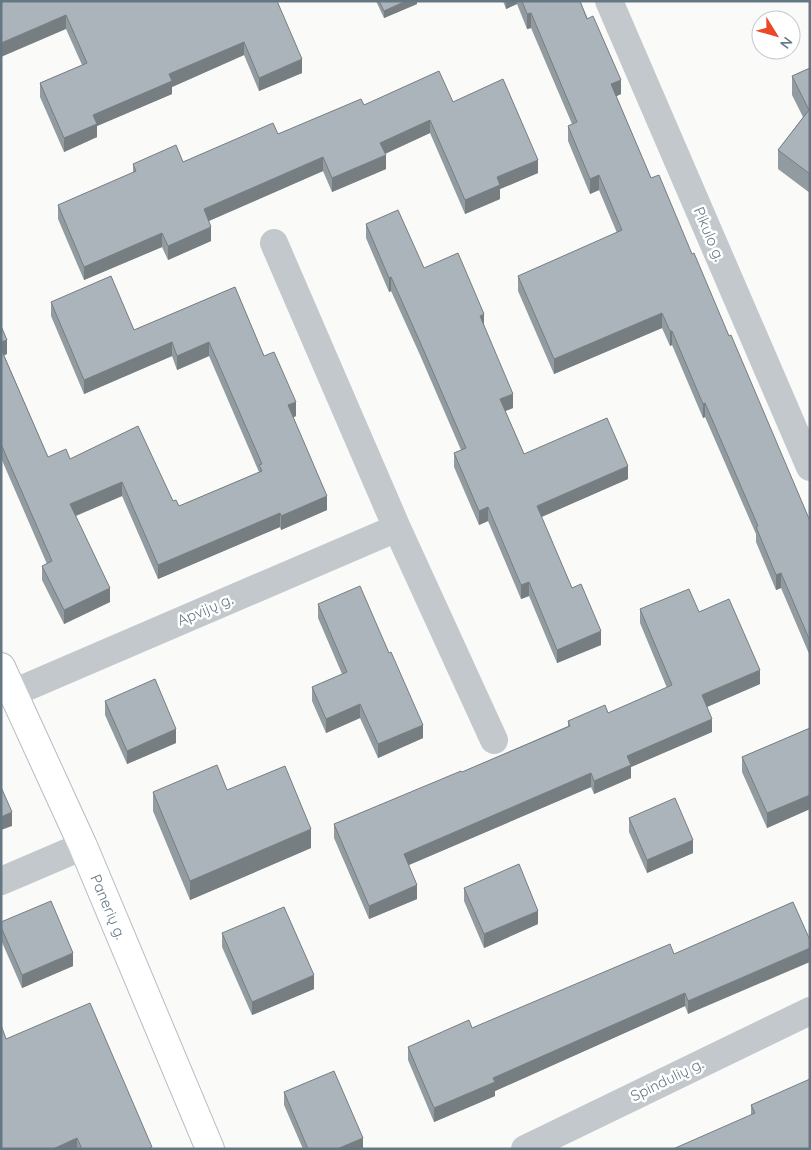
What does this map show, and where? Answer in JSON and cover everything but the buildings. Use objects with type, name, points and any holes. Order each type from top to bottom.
[{"type":"main road","name":"Panerių g.","points":[[1,667],[83,846],[210,1149]]},
{"type":"street","name":"Pikulo g.","points":[[609,1],[810,467]]},
{"type":"street","points":[[274,243],[397,528],[494,740]]},
{"type":"street","name":"Apvijų g.","points":[[13,693],[397,528]]},
{"type":"street","points":[[1,881],[83,846]]},
{"type":"street","name":"Spindulių g.","points":[[524,1149],[810,1012]]}]
